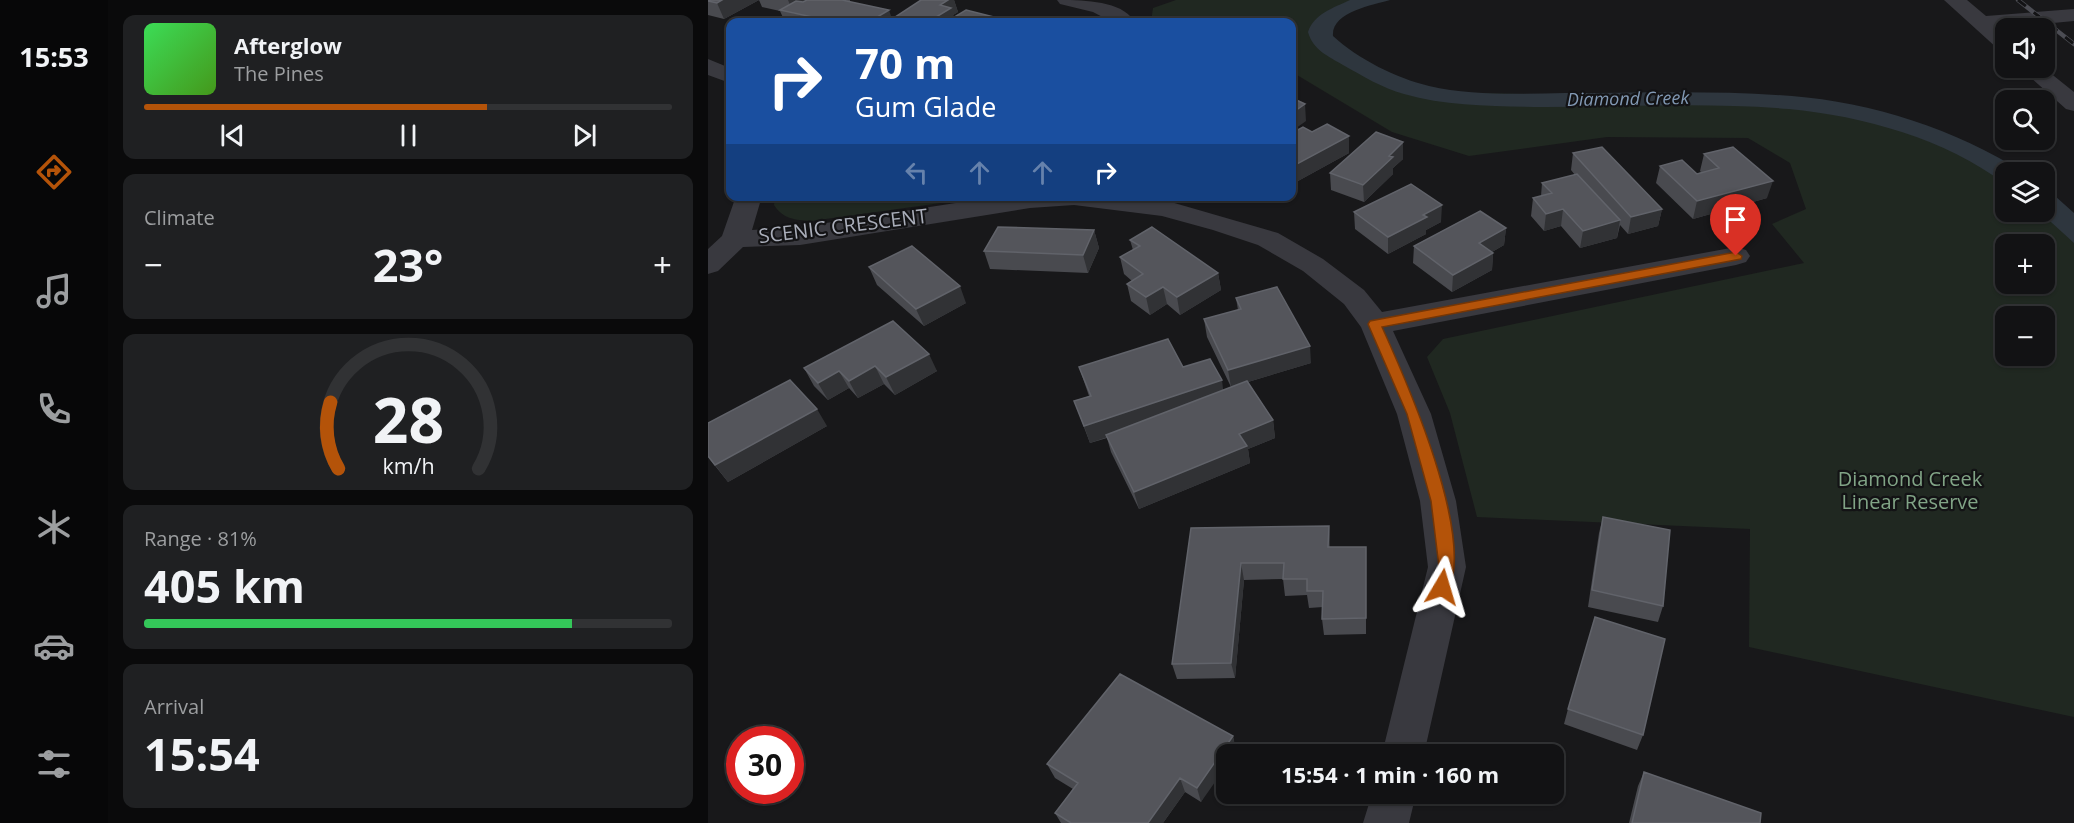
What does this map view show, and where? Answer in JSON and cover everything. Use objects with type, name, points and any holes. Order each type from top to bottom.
[{"type":"street","points":[[1067,0],[1100,7],[1120,17]]},
{"type":"street","points":[[1954,0],[1995,34]]},
{"type":"street","points":[[1981,22],[2074,15]]},
{"type":"street","points":[[708,66],[726,74]]},
{"type":"street","points":[[2043,78],[2074,104]]},
{"type":"street","name":"SCENIC CRESCENT","points":[[747,201],[735,239],[800,236],[1024,201]]},
{"type":"street","name":"SCENIC CRESCENT","points":[[1115,201],[1174,211],[1268,239],[1313,266],[1354,297],[1375,324],[1414,414],[1438,501],[1447,567],[1405,744]]},
{"type":"street","points":[[708,265],[735,239]]},
{"type":"street","points":[[1375,324],[1736,256]]},
{"type":"street","points":[[1386,823],[1391,804]]},
{"type":"green space","name":"Diamond Creek Linear Reserve","points":[[1176,0],[1381,0],[1333,16],[1331,46],[1417,92],[1700,97],[1866,116],[1995,168],[1995,222],[2055,222],[2055,216],[2074,223],[2074,717],[1749,647],[1750,529],[1477,517],[1450,413],[1427,357],[1443,339],[1804,263],[1772,224],[1806,209],[1790,163],[1748,138],[1607,137],[1469,156],[1392,132],[1296,74],[1296,18],[1152,18],[1153,8]]},
{"type":"green space","points":[[774,201],[955,201],[811,221],[785,216],[774,205]]},
{"type":"water","name":"Diamond Creek","points":[[1350,0],[1390,0],[1346,15],[1334,28],[1333,36],[1378,67],[1429,86],[1497,94],[1707,92],[1822,99],[1852,104],[1912,120],[1970,143],[2006,162],[1995,162],[1995,177],[1957,154],[1903,132],[1817,112],[1728,106],[1491,106],[1456,104],[1421,98],[1380,85],[1332,59],[1317,48],[1308,32],[1319,16]]},
{"type":"water","points":[[2055,196],[2074,213],[2074,243],[2051,222],[2055,222]]},
{"type":"building","points":[[708,0],[722,0],[717,3]]},
{"type":"building","points":[[842,0],[889,10],[876,18],[817,18],[780,10],[796,1]]},
{"type":"building","points":[[921,0],[948,0],[940,5],[951,8],[935,18],[894,18]]},
{"type":"building","points":[[966,10],[998,18],[953,18]]},
{"type":"building","points":[[1296,100],[1305,104],[1296,110]]},
{"type":"building","points":[[1327,124],[1349,136],[1297,164],[1296,131],[1303,127],[1312,132]]},
{"type":"building","points":[[1376,132],[1403,142],[1389,156],[1393,157],[1363,185],[1330,173]]},
{"type":"building","points":[[1602,147],[1662,209],[1631,217],[1573,153]]},
{"type":"building","points":[[1733,147],[1773,181],[1697,201],[1660,166],[1682,160],[1697,174],[1719,168],[1704,154]]},
{"type":"building","points":[[1577,174],[1620,220],[1583,231],[1563,209],[1546,214],[1533,198],[1552,193],[1542,183]]},
{"type":"building","points":[[1411,184],[1442,205],[1423,215],[1427,217],[1388,237],[1354,212]]},
{"type":"building","points":[[1480,211],[1506,228],[1479,243],[1493,253],[1453,275],[1414,246]]},
{"type":"building","points":[[998,227],[1094,230],[1083,255],[984,251]]},
{"type":"building","points":[[1152,227],[1218,273],[1177,297],[1163,287],[1146,297],[1127,284],[1143,274],[1120,257],[1140,246],[1130,240]]},
{"type":"building","points":[[912,246],[960,286],[916,309],[869,267]]},
{"type":"building","points":[[1277,287],[1310,346],[1228,370],[1204,319],[1241,309],[1236,298]]},
{"type":"building","points":[[893,321],[929,354],[886,377],[875,366],[849,381],[839,371],[818,383],[804,368]]},
{"type":"building","points":[[1168,339],[1183,367],[1210,359],[1222,380],[1084,426],[1074,401],[1091,396],[1079,367]]},
{"type":"building","points":[[790,380],[817,409],[715,465],[708,456],[708,423]]},
{"type":"building","points":[[1247,381],[1273,420],[1239,434],[1247,446],[1134,492],[1106,435]]},
{"type":"building","points":[[1603,517],[1670,530],[1663,606],[1592,590]]},
{"type":"building","points":[[1329,526],[1328,547],[1366,547],[1366,618],[1322,619],[1323,591],[1307,591],[1307,579],[1283,579],[1284,563],[1241,563],[1231,663],[1172,664],[1191,528]]},
{"type":"building","points":[[1595,617],[1665,639],[1643,735],[1568,709]]},
{"type":"building","points":[[1120,674],[1233,736],[1227,744],[1216,744],[1216,761],[1197,788],[1180,778],[1148,823],[1071,823],[1055,813],[1078,783],[1047,764]]},
{"type":"building","points":[[1644,772],[1761,813],[1760,823],[1632,823]]},
{"type":"railway","points":[[2018,0],[2074,44]]},
{"type":"route","points":[[1442,587],[1447,567],[1438,501],[1414,414],[1375,324],[1736,256]]}]
